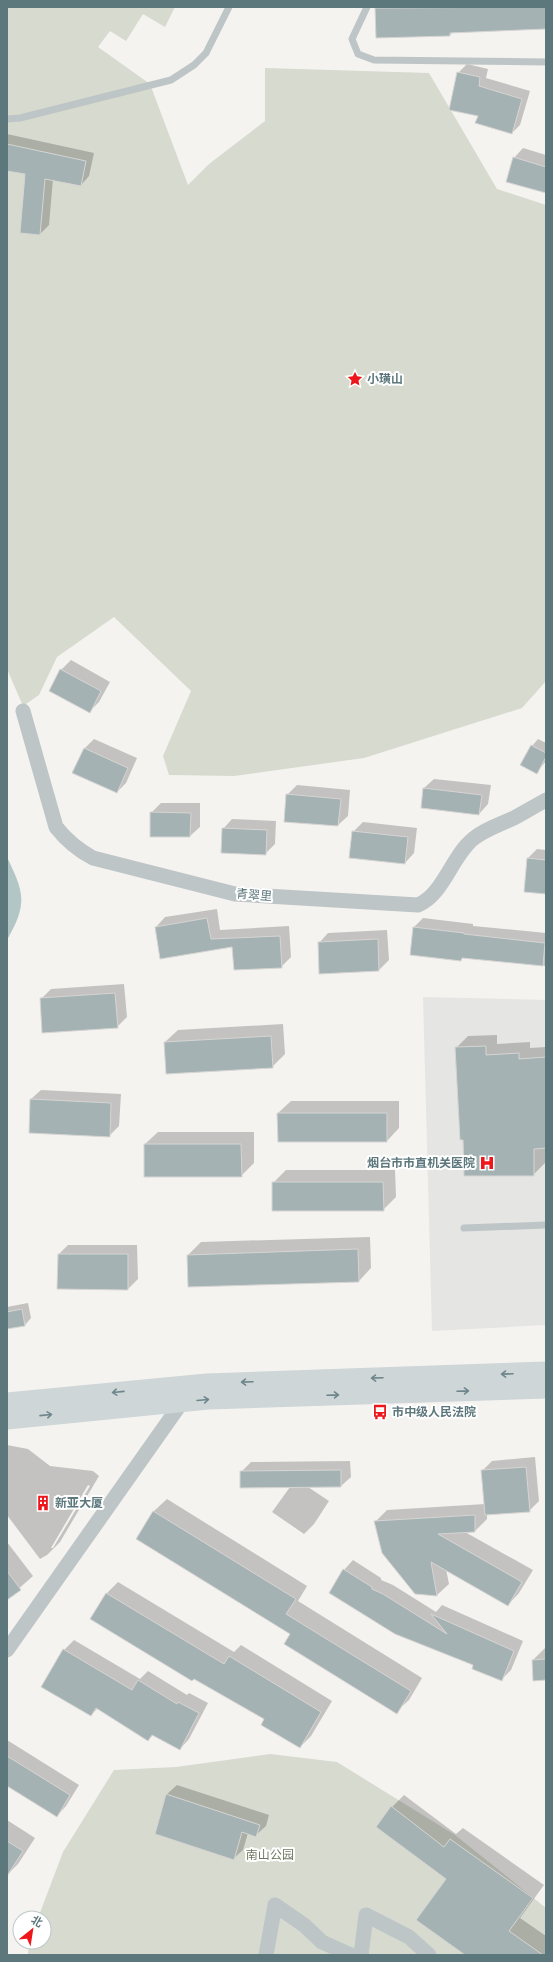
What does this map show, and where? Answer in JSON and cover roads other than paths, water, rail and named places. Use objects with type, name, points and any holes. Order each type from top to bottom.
[{"type":"main road","points":[[7,1419],[182,1394],[223,1383],[546,1372]]},
{"type":"main road","points":[[7,1403],[182,1394],[208,1399],[546,1388]]},
{"type":"street","name":"青翠里","points":[[23,711],[56,827],[66,840],[80,851],[93,858],[235,894],[418,905],[425,902],[432,895],[461,852],[472,840],[486,830],[513,818],[546,800]]},
{"type":"street","points":[[7,1650],[182,1394]]},
{"type":"street","points":[[266,1955],[275,1905],[304,1925],[322,1942],[351,1955]]},
{"type":"street","points":[[361,1955],[366,1914],[408,1938],[429,1955]]},
{"type":"lane","points":[[7,119],[20,118],[171,80],[194,65],[206,53],[229,7]]},
{"type":"lane","points":[[367,7],[352,39],[358,54],[374,60],[546,62]]},
{"type":"lane","points":[[464,1228],[546,1225]]},
{"type":"place","name":"小璜山","points":[[355,379]]},
{"type":"place","name":"烟台市市直机关医院","points":[[487,1163]]},
{"type":"place","name":"市中级人民法院","points":[[380,1412]]},
{"type":"place","name":"新亚大厦","points":[[43,1503]]},
{"type":"park label","name":"南山公园","points":[[270,1855]]}]
